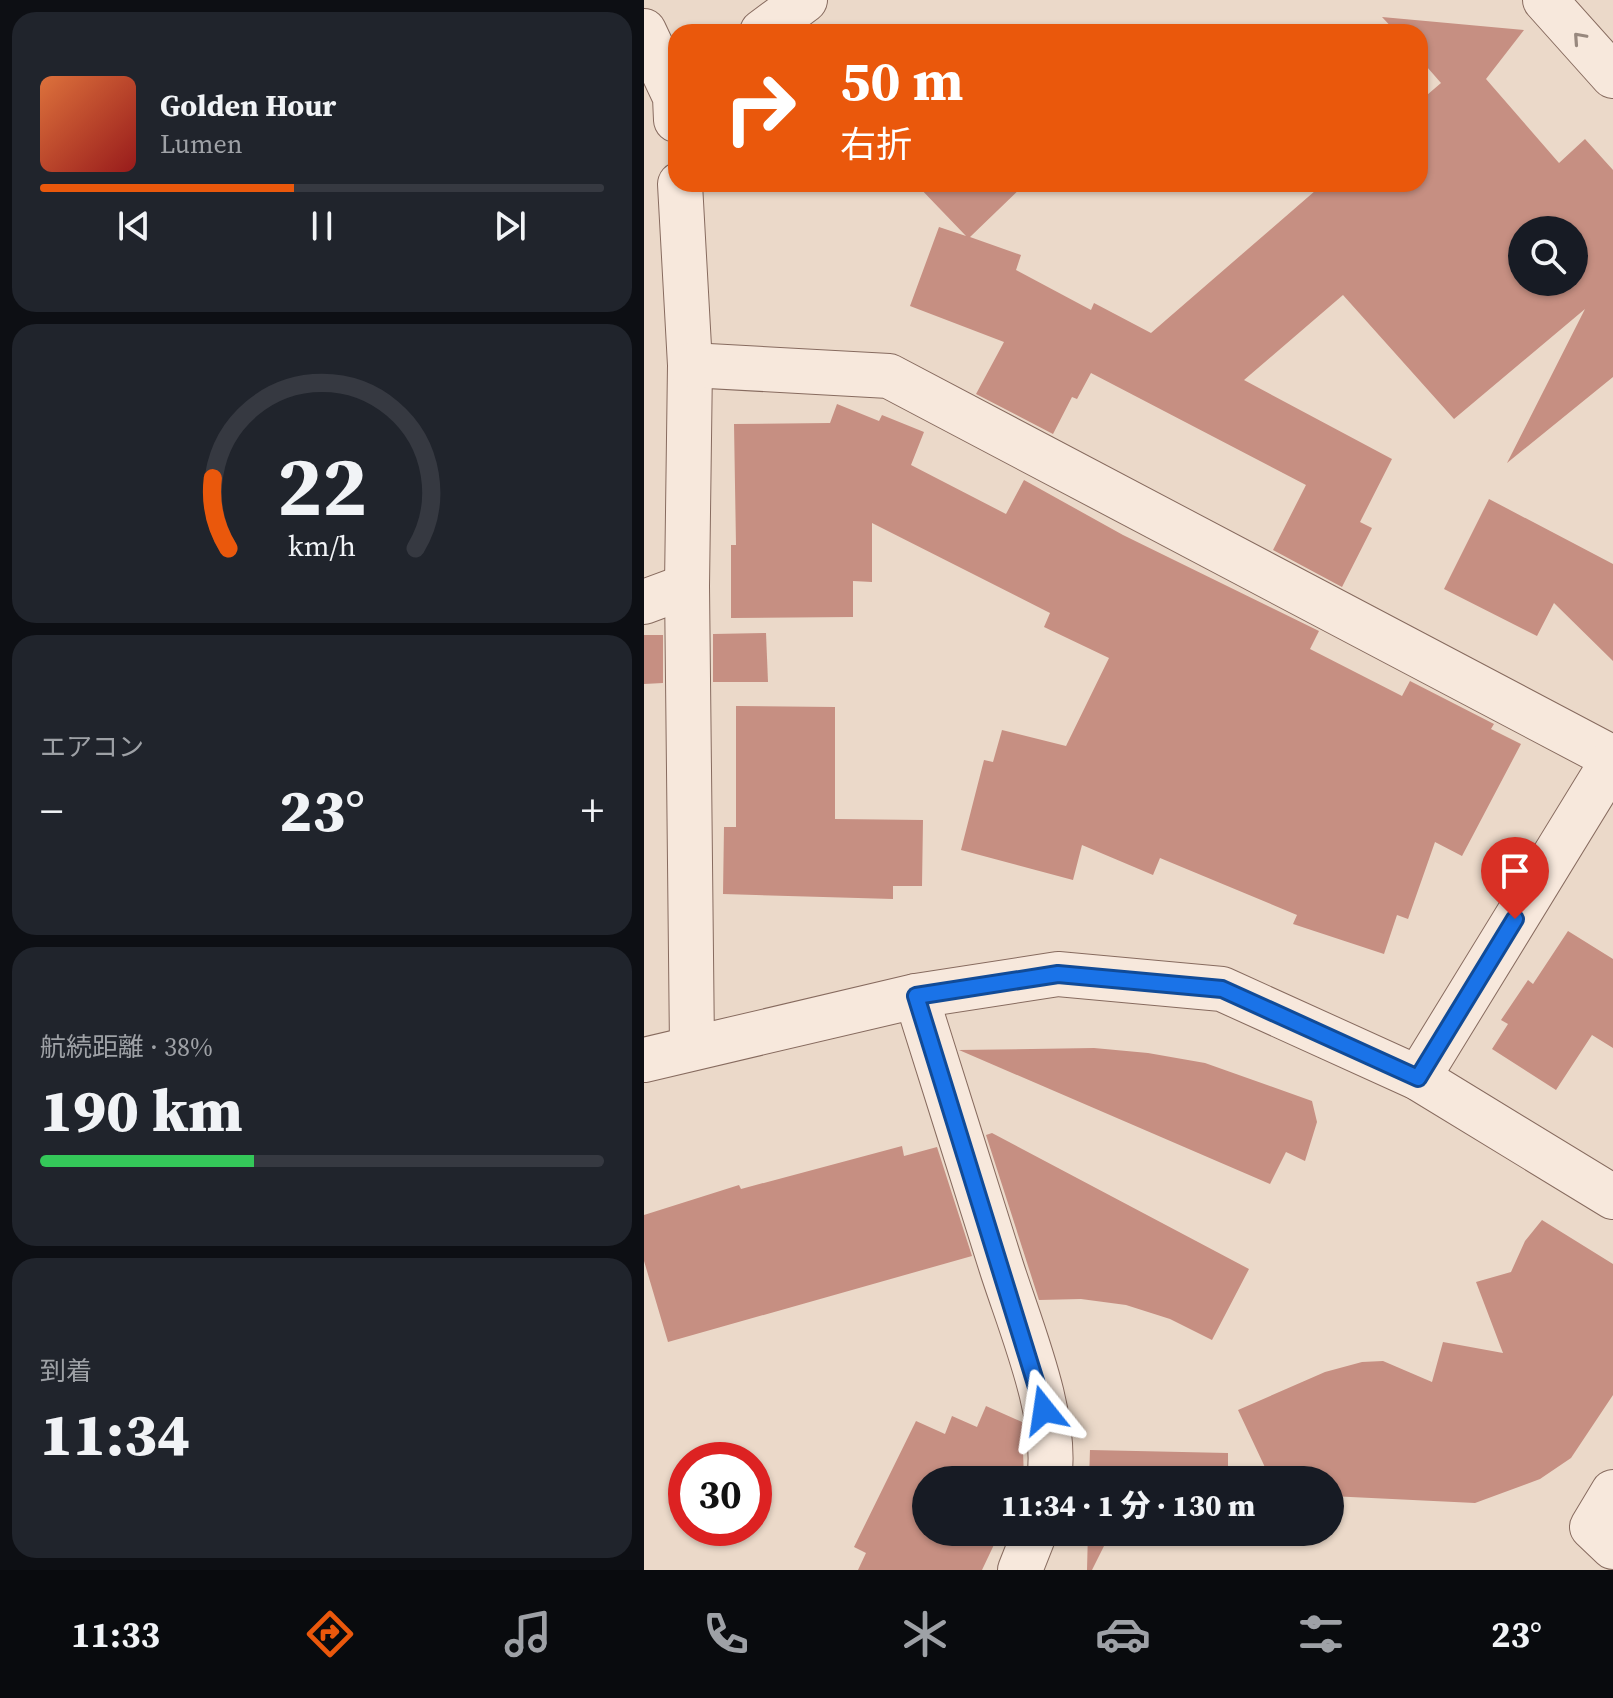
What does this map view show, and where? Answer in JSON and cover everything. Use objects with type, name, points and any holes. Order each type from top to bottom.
[{"type":"street","points":[[773,24],[805,0]]},
{"type":"street","points":[[1545,0],[1613,76]]},
{"type":"street","points":[[644,31],[668,108]]},
{"type":"street","points":[[680,192],[690,365],[687,586],[692,1047]]},
{"type":"street","points":[[690,365],[889,376],[1613,759],[1418,1078]]},
{"type":"street","points":[[644,602],[687,586]]},
{"type":"street","points":[[644,1060],[916,996],[1058,974],[1222,989],[1418,1078],[1613,1197]]},
{"type":"street","points":[[916,996],[1028,1349],[1044,1410],[1051,1466]]},
{"type":"street","points":[[1613,1492],[1592,1527],[1613,1547]]},
{"type":"street","points":[[1020,1570],[1029,1546]]},
{"type":"building","points":[[1382,17],[1524,30],[1486,79],[1559,163],[1585,139],[1613,170],[1613,377],[1507,463],[1585,309],[1454,419],[1343,295],[1244,380],[1392,459],[1360,522],[1372,528],[1342,587],[1273,550],[1306,485],[1091,373],[1077,399],[1072,397],[1053,434],[976,394],[1004,342],[910,306],[939,227],[966,236],[924,192],[1017,192],[970,237],[1021,255],[1016,270],[1091,310],[1094,303],[1151,333],[1314,192],[1428,192],[1428,94],[1441,83],[1428,68],[1428,24],[1389,24]]},
{"type":"building","points":[[837,404],[879,421],[882,415],[924,432],[911,465],[1006,514],[1024,480],[1123,535],[1319,631],[1310,649],[1402,696],[1410,681],[1494,724],[1491,729],[1521,744],[1462,856],[1435,842],[1408,919],[1397,915],[1384,954],[1293,924],[1297,915],[1160,858],[1153,875],[1082,845],[1073,880],[961,850],[984,760],[993,762],[1002,730],[1066,746],[1109,658],[1044,627],[1050,613],[872,523],[872,582],[853,581],[853,617],[731,618],[731,545],[736,545],[734,424],[830,423]]},
{"type":"building","points":[[1489,499],[1613,564],[1613,661],[1554,603],[1537,636],[1444,589]]},
{"type":"building","points":[[766,633],[768,682],[713,682],[713,634]]},
{"type":"building","points":[[644,635],[663,635],[663,683],[644,684]]},
{"type":"building","points":[[736,706],[835,707],[835,819],[923,820],[922,886],[893,886],[893,899],[723,894],[724,827],[736,827]]},
{"type":"building","points":[[1568,931],[1613,959],[1613,1048],[1592,1035],[1556,1090],[1492,1049],[1508,1024],[1501,1020],[1528,980],[1533,984]]},
{"type":"building","points":[[1094,1048],[1205,1063],[1312,1101],[1317,1122],[1305,1161],[1286,1152],[1270,1184],[959,1050]]},
{"type":"building","points":[[992,1133],[1249,1269],[1212,1340],[1170,1319],[1126,1305],[1081,1299],[1039,1300],[986,1135]]},
{"type":"building","points":[[902,1146],[904,1156],[937,1147],[972,1256],[668,1342],[644,1261],[644,1215],[739,1185],[741,1189]]},
{"type":"building","points":[[1542,1220],[1613,1264],[1613,1395],[1571,1458],[1540,1479],[1475,1503],[1344,1497],[1344,1466],[1264,1466],[1238,1410],[1325,1372],[1362,1362],[1383,1361],[1432,1382],[1443,1342],[1503,1353],[1476,1282],[1511,1272],[1525,1241]]},
{"type":"building","points":[[986,1406],[1022,1422],[1024,1466],[912,1466],[912,1546],[993,1546],[982,1570],[858,1570],[866,1553],[854,1547],[916,1421],[945,1434],[952,1416],[977,1427]]},
{"type":"building","points":[[1090,1450],[1228,1453],[1228,1466],[1089,1466]]},
{"type":"building","points":[[1088,1546],[1104,1546],[1092,1570],[1087,1570]]},
{"type":"route","points":[[1044,1410],[1028,1349],[916,996],[1058,974],[1222,989],[1418,1078],[1515,919]]}]
